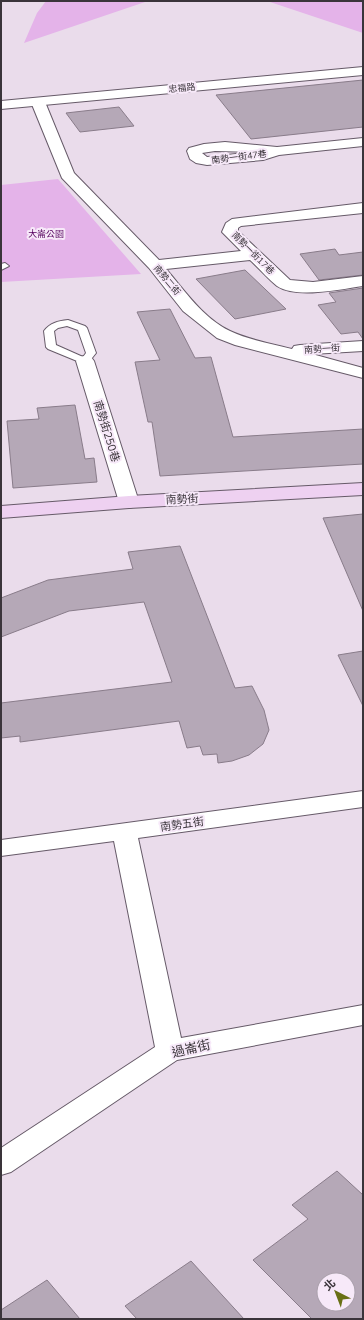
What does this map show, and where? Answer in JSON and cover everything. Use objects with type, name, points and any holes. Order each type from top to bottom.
[{"type":"main road","name":"南勢街","points":[[1,512],[129,502],[363,489]]},
{"type":"street","name":"忠福路","points":[[1,105],[363,71]]},
{"type":"street","name":"南勢二街","points":[[38,102],[67,174],[155,265],[189,307],[212,328],[241,341],[363,373]]},
{"type":"street","name":"南勢一街47巷","points":[[277,151],[363,142]]},
{"type":"street","name":"南勢一街17巷","points":[[363,208],[237,222],[230,226],[230,232],[284,284],[296,287],[313,287],[363,281]]},
{"type":"street","points":[[155,265],[254,255]]},
{"type":"street","name":"南勢一街","points":[[281,352],[363,346]]},
{"type":"street","name":"南勢街250巷","points":[[85,361],[129,502]]},
{"type":"street","name":"南勢五街","points":[[1,848],[363,799]]},
{"type":"street","points":[[124,832],[170,1051]]},
{"type":"street","name":"過崙街","points":[[1,1163],[170,1051],[363,1015]]},
{"type":"lane","points":[[68,323],[82,328],[90,353],[85,361],[50,347],[49,330],[59,324],[68,323]]},
{"type":"green space","points":[[46,1],[148,1],[24,43],[37,13]]},
{"type":"green space","points":[[267,1],[363,1],[363,33]]},
{"type":"green space","name":"大崙公園","points":[[58,179],[141,274],[1,282],[1,185]]},
{"type":"building","points":[[363,80],[363,127],[251,139],[216,95]]},
{"type":"building","points":[[119,107],[134,126],[80,132],[66,113]]},
{"type":"building","points":[[335,249],[339,255],[363,252],[363,275],[319,280],[300,254]]},
{"type":"building","points":[[245,270],[286,309],[235,319],[196,279]]},
{"type":"building","points":[[363,288],[363,339],[358,332],[341,334],[318,305],[336,302],[329,293]]},
{"type":"building","points":[[170,309],[195,358],[211,357],[233,437],[363,429],[363,464],[160,476],[152,422],[148,422],[135,362],[160,360],[137,312]]},
{"type":"building","points":[[75,405],[85,459],[94,458],[97,482],[13,488],[7,421],[39,419],[37,408]]},
{"type":"building","points":[[363,514],[363,611],[323,518]]},
{"type":"building","points":[[180,546],[235,688],[252,686],[264,710],[269,730],[263,744],[249,755],[232,761],[218,763],[217,754],[203,755],[200,746],[187,748],[179,721],[20,742],[20,736],[1,738],[1,703],[172,682],[144,602],[69,611],[1,637],[1,598],[48,580],[133,569],[128,552]]},
{"type":"building","points":[[363,651],[363,706],[338,655]]},
{"type":"building","points":[[337,1171],[363,1195],[363,1319],[312,1319],[253,1260],[308,1219],[292,1205]]},
{"type":"building","points":[[191,1261],[244,1319],[137,1319],[125,1306]]},
{"type":"building","points":[[47,1280],[80,1319],[1,1319],[1,1310]]}]
